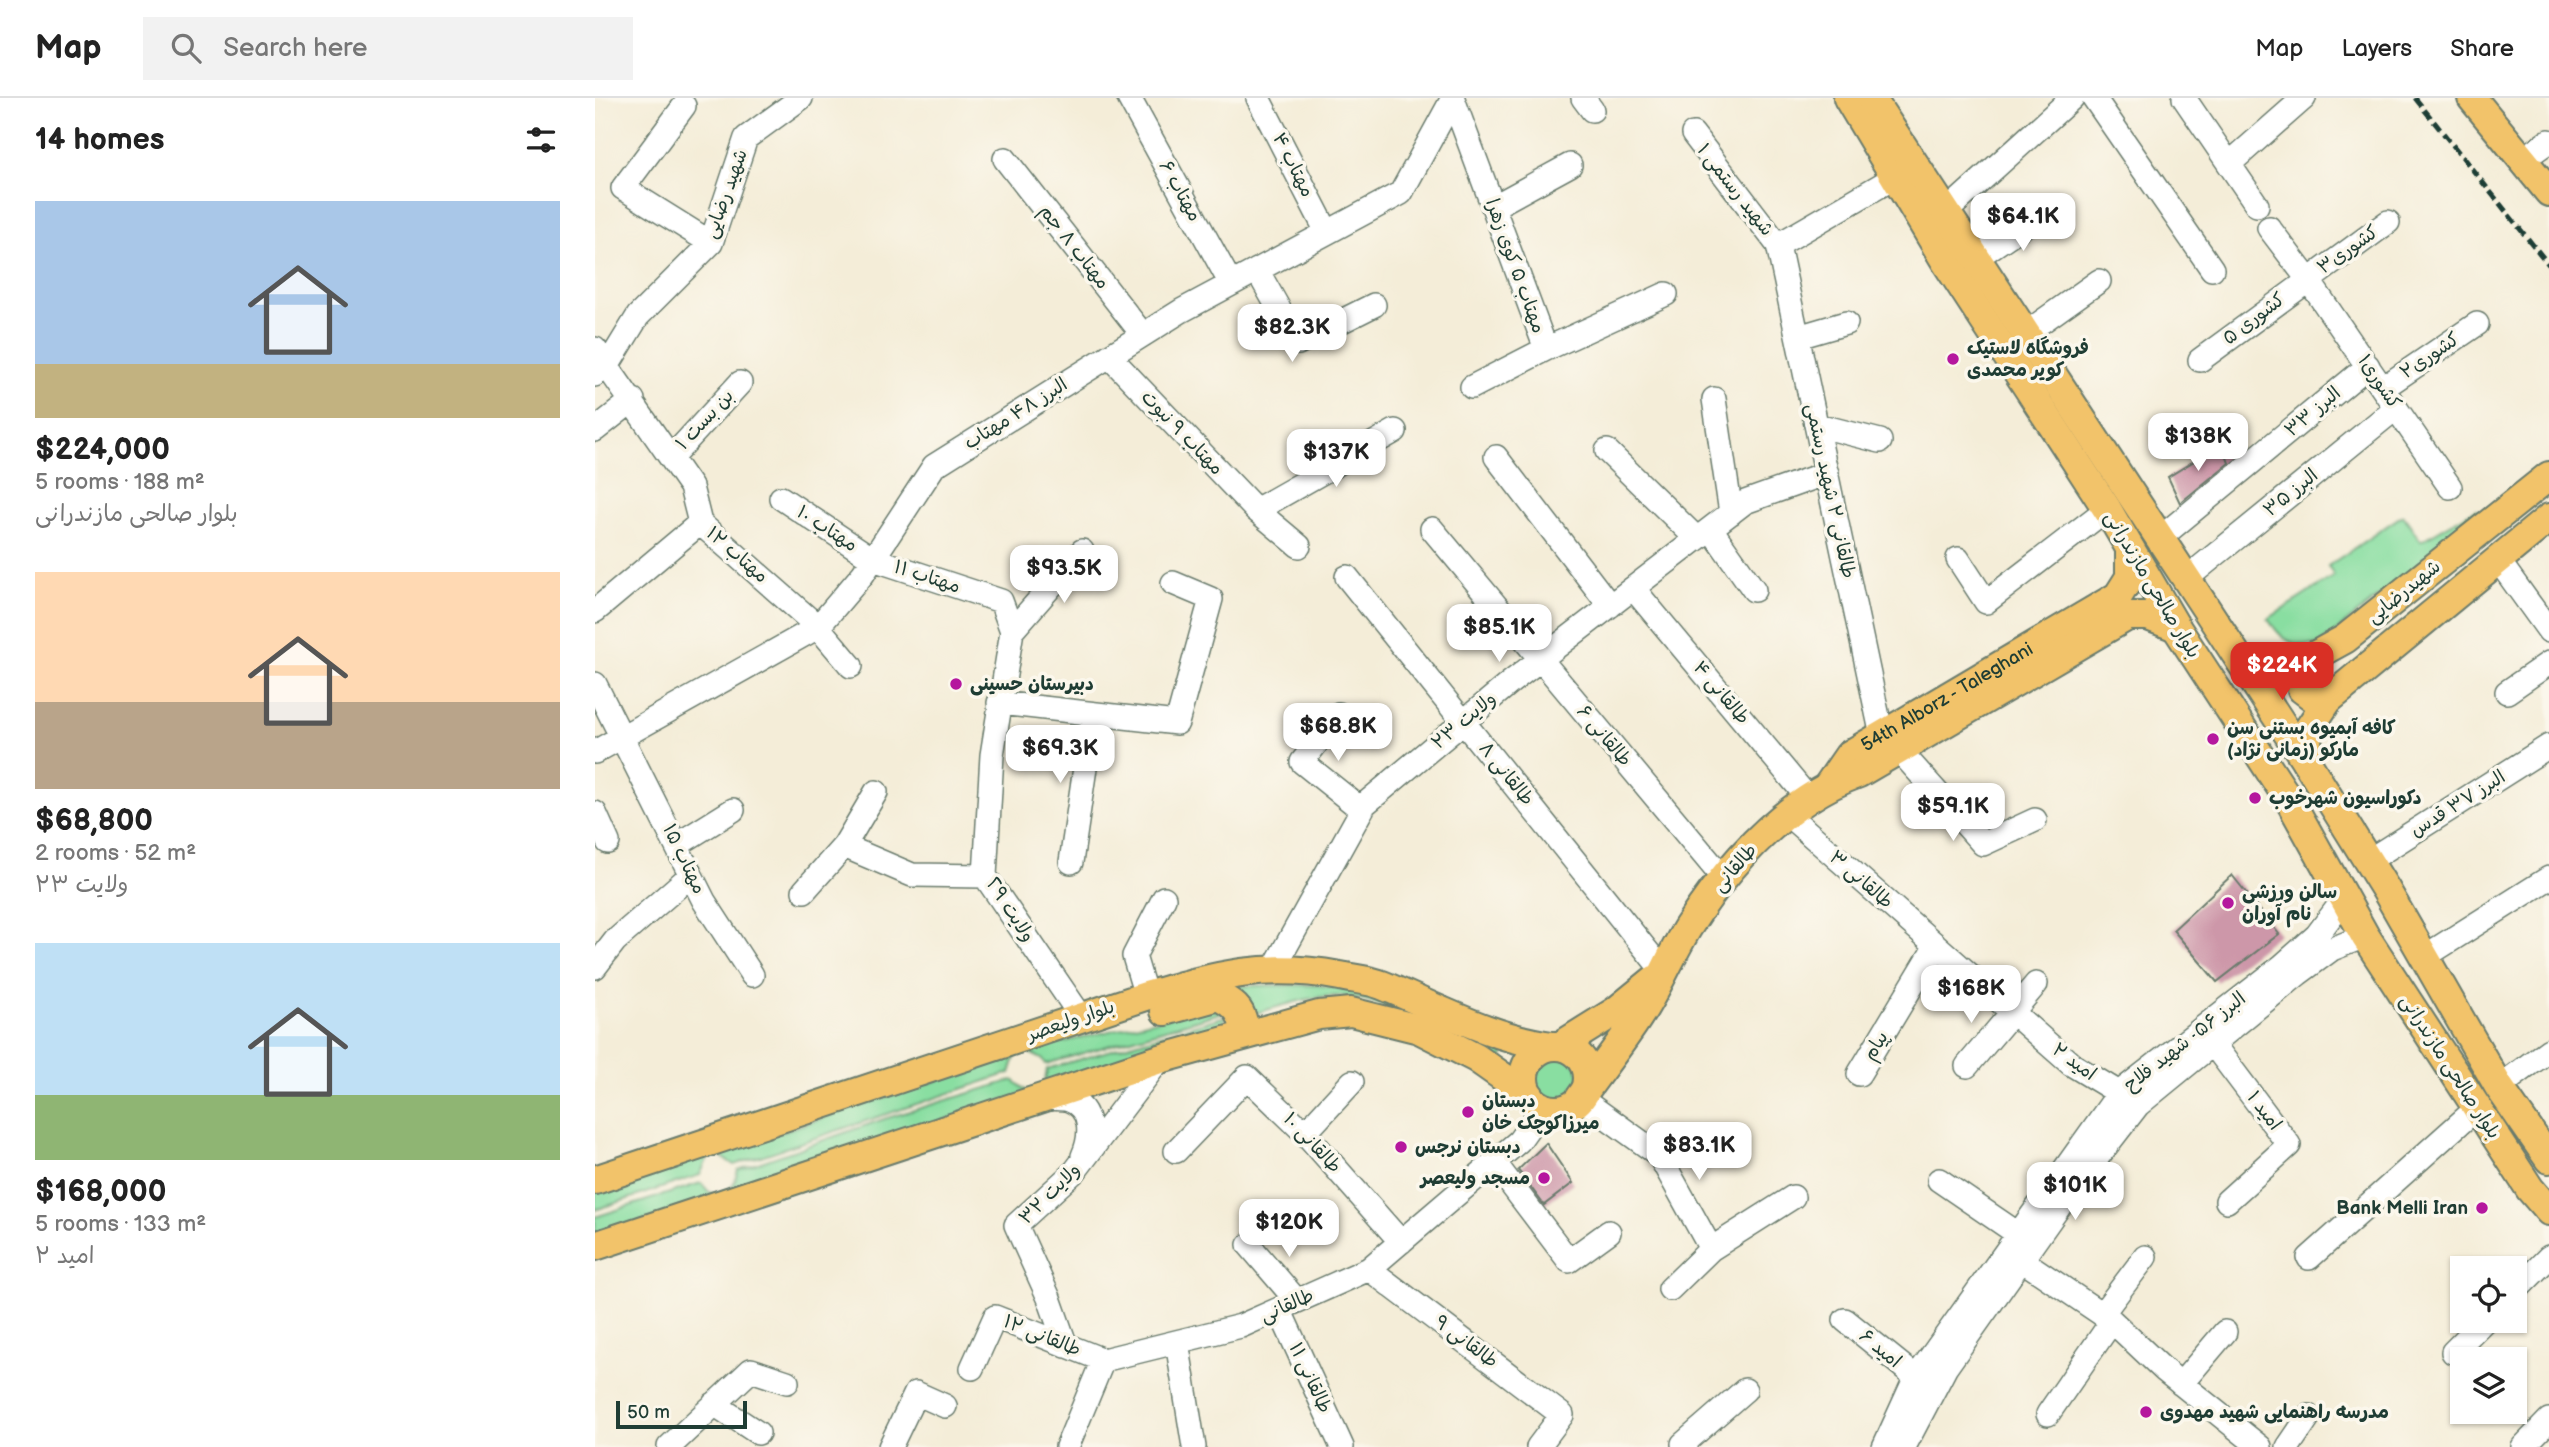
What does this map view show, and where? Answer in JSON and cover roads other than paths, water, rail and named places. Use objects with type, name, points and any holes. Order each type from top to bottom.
[{"type":"main road","name":"بلوار صالحی مازندرانی","points":[[1848,98],[1946,262],[2106,509],[2176,627],[2291,803],[2365,936],[2530,1189],[2549,1211]]},
{"type":"main road","name":"بلوار صالحی مازندرانی","points":[[1871,98],[2306,761],[2368,861],[2500,1087],[2549,1159]]},
{"type":"main road","points":[[2472,98],[2549,192]]},
{"type":"main road","name":"شهیدرضایی","points":[[2241,662],[2274,668],[2305,661],[2344,639],[2549,476]]},
{"type":"main road","name":"شهیدرضایی","points":[[2306,761],[2308,730],[2328,700],[2549,518]]},
{"type":"main road","name":"54th Alborz - Taleghani","points":[[1808,799],[1859,773],[1891,743],[2113,612],[2117,596],[2130,578],[2130,549]]},
{"type":"main road","name":"54th Alborz - Taleghani","points":[[2113,612],[2128,616],[2148,616],[2176,627]]},
{"type":"main road","points":[[2305,661],[2300,670],[2302,689],[2318,701],[2328,700]]},
{"type":"main road","name":"طالقانی","points":[[1580,1098],[1639,1017],[1688,928],[1723,878],[1808,799]]},
{"type":"main road","name":"بلوار ولیعصر","points":[[595,1180],[1146,996],[1227,973],[1274,968],[1380,984],[1426,1007],[1493,1032],[1556,1046]]},
{"type":"main road","name":"طالقانی","points":[[1556,1046],[1616,1010],[1664,972]]},
{"type":"main road","points":[[990,1048],[1072,1036],[1219,996],[1234,1003],[1243,1017],[1245,1033]]},
{"type":"main road","points":[[595,1246],[1160,1059],[1245,1033],[1319,1015],[1351,1012],[1419,1029],[1451,1044],[1537,1102],[1563,1109],[1580,1098],[1587,1080],[1583,1062],[1570,1049],[1556,1046],[1533,1056],[1527,1065],[1524,1075],[1537,1102]]},
{"type":"street","name":"شهید رضایی","points":[[599,363],[638,316],[711,243],[746,138],[801,98]]},
{"type":"street","name":"مهتاب ۶","points":[[1129,98],[1231,284]]},
{"type":"street","name":"مهتاب ۴","points":[[1258,98],[1328,232]]},
{"type":"street","points":[[1946,212],[2072,98]]},
{"type":"street","points":[[2094,98],[2211,269]]},
{"type":"street","points":[[2184,98],[2257,205]]},
{"type":"street","points":[[2229,164],[2304,98]]},
{"type":"street","name":"البرز ۴۸ مهتاب","points":[[595,752],[818,626],[873,559],[934,466],[1143,335],[1231,284],[1401,193],[1453,99]]},
{"type":"street","name":"مهتاب ۵ کوی زهرا","points":[[1453,99],[1546,349],[1666,294]]},
{"type":"street","points":[[684,106],[623,188],[711,243]]},
{"type":"street","name":"شهید رستمی ۱","points":[[1693,134],[1778,245]]},
{"type":"street","points":[[2522,160],[2549,141]]},
{"type":"street","name":"مهتاب ۸ جم","points":[[1005,159],[1143,335]]},
{"type":"street","points":[[1493,207],[1570,166]]},
{"type":"street","points":[[1778,245],[1895,177]]},
{"type":"street","points":[[1976,258],[2045,211]]},
{"type":"street","name":"کشوری۳","points":[[2307,278],[2388,222]]},
{"type":"street","name":"کشوری۱","points":[[2269,228],[2307,278],[2450,486]]},
{"type":"street","name":"طالقانی ۲ شهید رستمی","points":[[1778,245],[1827,473],[1891,743]]},
{"type":"street","points":[[1257,270],[1298,343],[1374,305]]},
{"type":"street","name":"کشوری ۵","points":[[2200,360],[2307,278]]},
{"type":"street","points":[[2026,333],[2099,281]]},
{"type":"street","points":[[1798,337],[1846,323]]},
{"type":"street","name":"کشوری۲","points":[[2389,398],[2477,324]]},
{"type":"street","points":[[1472,387],[1546,349]]},
{"type":"street","name":"مهتاب ۹ نبوت","points":[[1109,356],[1256,510],[1299,546]]},
{"type":"street","name":"مهتاب ۱۲","points":[[599,363],[633,400],[691,487],[700,523],[818,626],[851,666]]},
{"type":"street","name":"البرز ۳۳","points":[[2160,538],[2368,366]]},
{"type":"street","name":"بن بست ۱","points":[[671,458],[740,383]]},
{"type":"street","name":"البرز ۳۵","points":[[2187,578],[2389,398]]},
{"type":"street","points":[[1714,399],[1731,513]]},
{"type":"street","points":[[595,430],[633,400]]},
{"type":"street","points":[[1817,425],[1880,440]]},
{"type":"street","points":[[1256,510],[1395,431]]},
{"type":"street","points":[[1607,451],[1704,534],[1754,590]]},
{"type":"street","points":[[1496,457],[1610,606]]},
{"type":"street","name":"ولایت ٣۳","points":[[1274,968],[1362,810],[1464,721],[1745,502],[1827,473]]},
{"type":"street","name":"مهتاب ۱۰","points":[[781,498],[873,559]]},
{"type":"street","points":[[1958,559],[1986,602],[2106,509]]},
{"type":"street","points":[[595,611],[700,523]]},
{"type":"street","name":"طالقانی ۶","points":[[1432,529],[1723,878]]},
{"type":"street","points":[[1082,551],[1012,631],[999,703],[1177,723],[1211,599],[1173,583]]},
{"type":"street","name":"مهتاب ۱۱","points":[[873,559],[1001,601],[1012,631]]},
{"type":"street","points":[[2498,561],[2549,632]]},
{"type":"street","name":"طالقانی ۸","points":[[1347,577],[1664,972]]},
{"type":"street","name":"طالقانی ۴","points":[[1633,588],[1808,799]]},
{"type":"street","points":[[2507,692],[2549,663]]},
{"type":"street","name":"مهتاب ۱۵","points":[[595,684],[691,875],[752,975]]},
{"type":"street","name":"ولایت ٢٩","points":[[999,703],[992,755],[985,876],[1082,1018]]},
{"type":"street","points":[[1071,863],[1093,714]]},
{"type":"street","points":[[1339,714],[1302,762],[1362,810]]},
{"type":"street","points":[[1891,743],[1983,844],[2035,820]]},
{"type":"street","name":"البرز ۳۷ قدس","points":[[2368,861],[2549,746]]},
{"type":"street","points":[[804,891],[844,846],[876,792]]},
{"type":"street","name":"طالقانی ۳","points":[[1808,799],[1936,946]]},
{"type":"street","points":[[677,845],[733,810]]},
{"type":"street","points":[[595,813],[608,842]]},
{"type":"street","points":[[844,846],[912,875],[985,876]]},
{"type":"street","points":[[595,967],[615,940],[691,875]]},
{"type":"street","points":[[2424,957],[2549,878]]},
{"type":"street","points":[[1146,996],[1134,956],[1164,898]]},
{"type":"street","name":"البرز ۵۶- شهید فلاح","points":[[1884,1447],[2018,1234],[2119,1093],[2299,951],[2317,935],[2344,899]]},
{"type":"street","name":"البرز ۵۶- شهید فلاح","points":[[1904,1447],[1924,1384],[2022,1261],[2059,1207],[2137,1105],[2332,949],[2365,936]]},
{"type":"street","name":"امید ۲","points":[[1936,946],[2071,1064],[2119,1093]]},
{"type":"street","name":"پیام","points":[[1859,1074],[1936,946]]},
{"type":"street","points":[[1967,1066],[2010,1011],[2036,984]]},
{"type":"street","name":"امید ۱","points":[[2213,1044],[2289,1145],[2227,1201]]},
{"type":"street","points":[[2500,1087],[2549,1050]]},
{"type":"street","name":"ولایت ۳۲","points":[[1066,1346],[1049,1297],[1016,1225],[1075,1171],[1160,1059]]},
{"type":"street","name":"طالقانی ۱۰","points":[[1176,1151],[1247,1077],[1305,1133],[1401,1242]]},
{"type":"street","points":[[1305,1133],[1352,1082]]},
{"type":"street","points":[[1046,1098],[1070,1100],[1080,1108],[1089,1124],[1089,1138],[1075,1171]]},
{"type":"street","points":[[1580,1098],[1659,1155],[1711,1249]]},
{"type":"street","name":"طالقانی","points":[[1103,1360],[1241,1326],[1369,1269],[1519,1141],[1537,1102]]},
{"type":"street","points":[[2309,1258],[2477,1108]]},
{"type":"street","points":[[1494,1162],[1569,1261],[1609,1232]]},
{"type":"street","points":[[1939,1181],[2018,1234]]},
{"type":"street","points":[[1670,1289],[1711,1249],[1793,1197]]},
{"type":"street","name":"طالقانی ۱۱","points":[[1249,1245],[1288,1305],[1342,1447]]},
{"type":"street","points":[[2047,1414],[2145,1258]]},
{"type":"street","points":[[2527,1279],[2549,1258]]},
{"type":"street","points":[[2022,1261],[2107,1317],[2181,1384],[2260,1447]]},
{"type":"street","name":"طالقانی ۹","points":[[1369,1269],[1562,1415],[1538,1447]]},
{"type":"street","name":"طالقانی ۱۲","points":[[972,1368],[995,1317],[1103,1360]]},
{"type":"street","name":"امید ۶","points":[[1845,1320],[1924,1384]]},
{"type":"street","points":[[2181,1384],[2225,1332]]},
{"type":"street","points":[[2458,1347],[2472,1333]]},
{"type":"street","points":[[1177,1342],[1194,1447]]},
{"type":"street","points":[[1067,1447],[1103,1360]]},
{"type":"street","points":[[669,1447],[751,1370],[787,1382]]},
{"type":"street","points":[[1686,1447],[1683,1444],[1745,1390]]},
{"type":"street","points":[[890,1447],[916,1393],[945,1406]]},
{"type":"street","points":[[714,1404],[758,1433]]},
{"type":"street","points":[[2288,1447],[2309,1416]]},
{"type":"street","points":[[2523,1447],[2549,1420]]},
{"type":"railway","points":[[2415,98],[2549,265]]},
{"type":"place","name":"فروشگاه لاستیک کویر محمدی","points":[[1953,359]]},
{"type":"place","name":"دبیرستان حسینی","points":[[956,684]]},
{"type":"place","name":"کافه آبمیوه بستنی سن مارکو (زمانی نژاد)","points":[[2213,739]]},
{"type":"place","name":"دکوراسیون شهرخوب","points":[[2255,798]]},
{"type":"place","name":"سالن ورزشی نام آوران","points":[[2228,903]]},
{"type":"place","name":"دبستان میرزاکوچک خان","points":[[1468,1112]]},
{"type":"place","name":"دبستان نرجس","points":[[1401,1147]]},
{"type":"place","name":"مسجد ولیعصر","points":[[1544,1178]]},
{"type":"place","name":"Bank Melli Iran","points":[[2482,1208]]},
{"type":"place","name":"مدرسه راهنمایی شهید مهدوی","points":[[2146,1412]]}]
